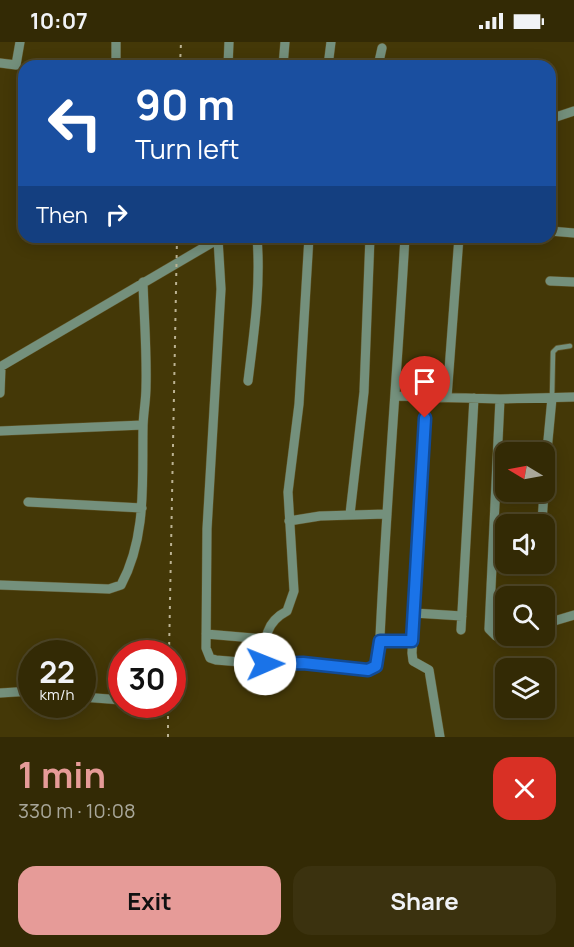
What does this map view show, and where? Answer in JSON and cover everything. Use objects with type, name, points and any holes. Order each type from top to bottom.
[{"type":"street","points":[[0,63],[16,65],[20,42]]},
{"type":"street","points":[[116,42],[116,60]]},
{"type":"street","points":[[228,60],[229,42]]},
{"type":"street","points":[[284,60],[285,42]]},
{"type":"street","points":[[329,60],[331,42]]},
{"type":"street","points":[[379,60],[382,48]]},
{"type":"street","points":[[556,117],[574,111]]},
{"type":"street","points":[[556,232],[574,233]]},
{"type":"street","points":[[0,393],[1,367],[210,243]]},
{"type":"street","points":[[219,243],[221,289],[207,529],[206,648],[210,658],[265,664],[303,663],[368,670],[376,666],[379,659],[386,514],[396,396],[405,243]]},
{"type":"street","points":[[248,381],[256,315],[259,262],[257,243]]},
{"type":"street","points":[[265,664],[265,639],[271,621],[287,611],[294,591],[288,492],[299,404],[309,243]]},
{"type":"street","points":[[350,514],[364,392],[370,243]]},
{"type":"street","points":[[447,397],[459,243]]},
{"type":"street","points":[[550,280],[574,282]]},
{"type":"street","points":[[0,585],[115,588],[121,585],[126,576],[140,529],[142,508],[143,425],[147,389],[143,282]]},
{"type":"street","points":[[396,396],[500,399],[574,397]]},
{"type":"street","points":[[426,396],[412,641],[414,661],[429,670],[440,737]]},
{"type":"street","points":[[461,630],[474,398]]},
{"type":"street","points":[[547,442],[552,398]]},
{"type":"street","points":[[500,399],[501,442]]},
{"type":"street","points":[[0,431],[143,425]]},
{"type":"street","points":[[28,502],[142,508]]},
{"type":"street","points":[[495,635],[489,629],[498,502]]},
{"type":"street","points":[[289,521],[320,516],[386,514]]},
{"type":"street","points":[[414,613],[462,616]]},
{"type":"street","points":[[555,621],[574,615]]},
{"type":"street","points":[[206,634],[265,639]]},
{"type":"street","points":[[380,641],[412,641]]},
{"type":"street","points":[[0,693],[18,692]]},
{"type":"lane","points":[[552,398],[553,352],[557,348],[570,346]]},
{"type":"railway","points":[[180,60],[181,42]]},
{"type":"railway","points":[[169,640],[177,243]]},
{"type":"railway","points":[[168,718],[168,737]]},
{"type":"route","points":[[265,664],[303,663],[368,670],[376,666],[379,659],[380,641],[412,641],[425,418]]}]
